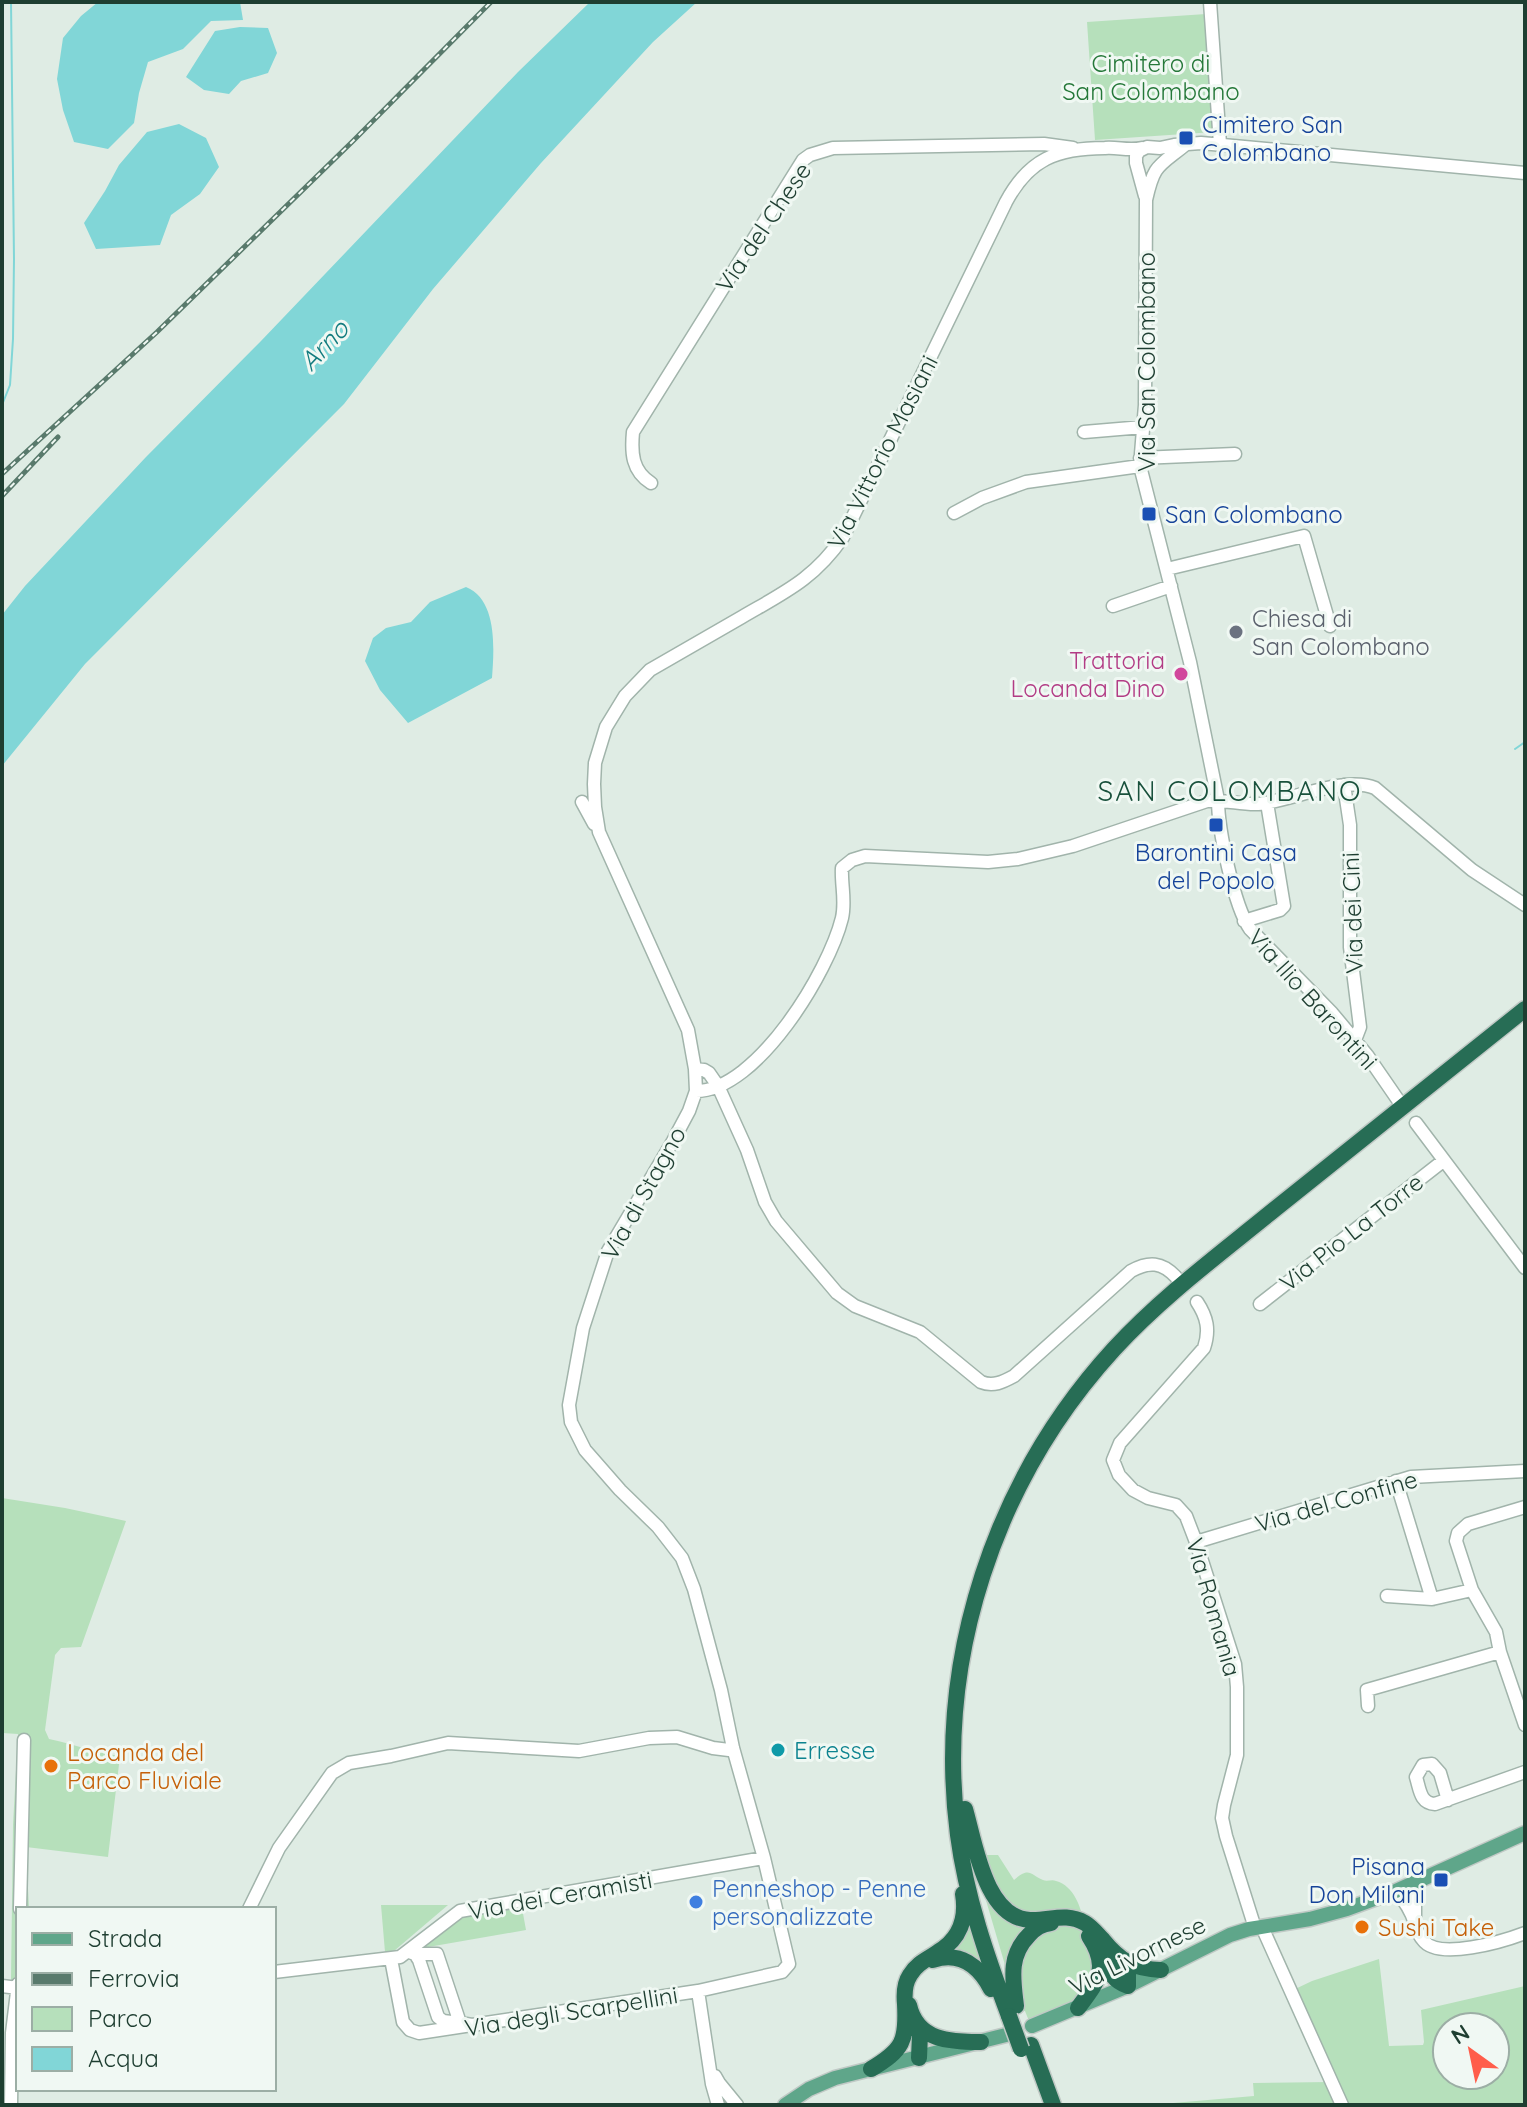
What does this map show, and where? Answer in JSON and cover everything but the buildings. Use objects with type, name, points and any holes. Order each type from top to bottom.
[{"type":"highway","points":[[1053,2105],[1012,2011],[991,1936],[960,1804],[953,1741],[966,1634],[994,1542],[1038,1450],[1067,1406],[1145,1316],[1525,1009]]},
{"type":"highway","points":[[1012,2011],[1013,1963],[1019,1946],[1044,1924],[1068,1922],[1081,1929],[1090,1936],[1113,1977],[1128,1986],[1127,1970],[1121,1960],[1084,1923],[1057,1916],[1030,1920],[1008,1912],[998,1903],[987,1884],[960,1804],[964,1776],[965,1711],[972,1659],[997,1562],[1020,1506],[1048,1453],[1075,1412],[1153,1323],[1525,1022]]},
{"type":"highway","points":[[871,2069],[896,2051],[911,2030],[904,1991],[909,1977],[918,1965],[952,1941],[963,1922],[964,1902],[951,1814],[960,1804]]},
{"type":"highway","points":[[1078,2008],[1097,1982],[1100,1952]]},
{"type":"highway","points":[[919,2058],[909,2045],[909,1986],[921,1967],[938,1958],[959,1958],[971,1964],[993,1993],[1012,2011]]},
{"type":"highway","points":[[1121,1960],[1161,1970]]},
{"type":"highway","points":[[911,2030],[957,2042],[981,2042]]},
{"type":"highway","points":[[1026,2047],[1042,2105]]},
{"type":"main road","name":"Via Livornese","points":[[1032,2026],[1128,1986],[1230,1935],[1321,1917],[1396,1891],[1525,1833]]},
{"type":"main road","points":[[785,2105],[822,2084],[1006,2035]]},
{"type":"street","points":[[1210,2],[1220,144]]},
{"type":"street","points":[[1048,154],[1080,149],[1127,150],[1201,143],[1525,173]]},
{"type":"street","name":"Via del Chese","points":[[651,483],[641,475],[632,457],[633,432],[803,160],[833,148],[1026,145],[1037,153],[1048,154]]},
{"type":"street","points":[[1127,150],[1146,172],[1185,145]]},
{"type":"street","points":[[1137,165],[1136,156],[1148,148]]},
{"type":"street","points":[[1148,148],[1159,155],[1157,167]]},
{"type":"street","name":"Via Vittorio Masiani","points":[[695,1069],[685,1022],[599,832],[595,807],[595,763],[606,727],[614,711],[650,670],[796,585],[833,552],[1009,196],[1026,172],[1048,154]]},
{"type":"street","name":"Via San Colombano","points":[[1137,165],[1146,200]]},
{"type":"street","name":"Via San Colombano","points":[[1157,167],[1146,200],[1145,405],[1140,462],[1189,660],[1218,800]]},
{"type":"street","points":[[1084,432],[1143,427]]},
{"type":"street","points":[[954,513],[982,498],[1026,482],[1140,462],[1235,454]]},
{"type":"street","points":[[1167,569],[1304,536],[1330,626]]},
{"type":"street","points":[[1113,606],[1171,586]]},
{"type":"street","points":[[696,1091],[737,1077],[784,1029],[828,958],[843,914],[842,868],[852,860],[865,856],[988,862],[1018,859],[1073,846],[1200,803],[1218,800],[1267,803],[1356,783],[1375,788],[1472,870],[1525,905]]},
{"type":"street","name":"Via dei Cini","points":[[1344,785],[1350,825],[1350,947],[1360,1027],[1355,1040]]},
{"type":"street","name":"Via Ilio Barontini","points":[[1218,800],[1230,871],[1244,921],[1355,1040],[1398,1100]]},
{"type":"street","points":[[582,802],[599,832]]},
{"type":"street","points":[[1244,921],[1284,906],[1267,803]]},
{"type":"street","points":[[685,1022],[716,1082],[747,1150],[765,1202],[776,1221],[837,1293],[855,1306],[920,1332],[981,1382],[988,1385],[1004,1381],[1025,1368],[1140,1266],[1158,1264],[1176,1277]]},
{"type":"street","points":[[695,1069],[706,1071],[716,1082]]},
{"type":"street","name":"Via di Stagno","points":[[695,1069],[696,1091],[689,1111],[608,1251],[583,1328],[569,1405],[571,1422],[585,1450],[658,1527],[682,1558],[694,1589],[721,1690],[789,1964],[782,1972],[698,1991]]},
{"type":"street","points":[[1416,1123],[1525,1268]]},
{"type":"street","name":"Via Pio La Torre","points":[[1260,1304],[1443,1161]]},
{"type":"street","name":"Via Romania","points":[[1197,1302],[1207,1321],[1204,1348],[1120,1443],[1113,1460],[1119,1475],[1133,1490],[1180,1508],[1196,1542],[1235,1664],[1237,1755],[1222,1818],[1226,1836],[1259,1928],[1342,2105]]},
{"type":"street","name":"Via del Confine","points":[[1196,1542],[1423,1475],[1525,1471]]},
{"type":"street","points":[[1396,1481],[1432,1599]]},
{"type":"street","points":[[1525,1507],[1468,1524],[1456,1539],[1472,1590],[1496,1632],[1525,1725]]},
{"type":"street","points":[[1387,1596],[1432,1599],[1472,1590]]},
{"type":"street","points":[[1368,1706],[1367,1690],[1500,1652]]},
{"type":"street","points":[[250,1907],[279,1848],[332,1773],[349,1763],[448,1743],[579,1751],[649,1738],[677,1737],[713,1748],[733,1748]]},
{"type":"street","points":[[20,1907],[24,1740]]},
{"type":"street","points":[[1448,1800],[1525,1772]]},
{"type":"street","name":"Via dei Ceramisti","points":[[276,1972],[400,1957],[412,1953],[460,1911],[764,1858]]},
{"type":"street","points":[[1415,1883],[1415,1920]]},
{"type":"street","points":[[1396,1891],[1415,1920],[1423,1942],[1429,1947],[1441,1950],[1498,1941],[1525,1933]]},
{"type":"street","points":[[460,2023],[437,1954],[412,1953],[438,2017],[443,2021],[475,2025]]},
{"type":"street","name":"Via degli Scarpellini","points":[[391,1959],[403,2022],[410,2030],[419,2033],[698,1991]]},
{"type":"street","points":[[698,1991],[718,2105]]},
{"type":"street","points":[[11,2105],[12,2033],[16,2002]]},
{"type":"street","points":[[711,2067],[719,2083],[737,2105]]},
{"type":"green space","name":"Cimitero di San Colombano","points":[[1206,14],[1214,132],[1095,140],[1087,22]]},
{"type":"green space","points":[[2,1498],[126,1521],[81,1647],[61,1648],[55,1655],[45,1730],[49,1739],[120,1756],[108,1857],[26,1847],[29,1907],[16,1907],[16,1980],[11,1980],[13,1825],[18,1734],[2,1733]]},
{"type":"green space","points":[[978,1855],[998,1855],[1014,1880],[1023,1873],[1030,1873],[1068,1887],[1079,1904],[1084,1923],[1056,1922],[1081,1929],[1100,1952],[1092,1991],[1031,2026],[1025,2011],[1018,2012],[1012,1964],[1005,1965],[985,1897],[993,1895]]},
{"type":"green space","points":[[381,1905],[448,1905],[394,1951],[385,1952]]},
{"type":"green space","points":[[522,1908],[526,1930],[411,1950],[452,1918]]},
{"type":"green space","points":[[966,1914],[989,1976],[950,1954]]},
{"type":"green space","points":[[1379,1959],[1389,2046],[1423,2045],[1421,2010],[1525,1986],[1525,2105],[1150,2105],[1254,2096],[1253,2083],[1331,2082],[1291,1991]]},
{"type":"water","points":[[98,2],[240,2],[243,20],[211,21],[183,49],[148,62],[134,123],[108,149],[74,142],[57,79],[63,38],[81,16]]},
{"type":"water","name":"Arno","points":[[590,2],[697,2],[653,42],[541,163],[433,289],[344,404],[85,664],[2,766],[2,615],[25,586],[146,457],[518,72]]},
{"type":"water","points":[[240,27],[268,28],[277,53],[268,73],[241,81],[229,94],[204,90],[186,77],[215,31]]},
{"type":"water","points":[[179,124],[206,138],[219,167],[200,194],[171,215],[160,245],[96,249],[84,223],[119,165],[147,132]]},
{"type":"water","points":[[466,587],[476,593],[489,614],[493,640],[492,678],[408,723],[380,690],[365,661],[373,638],[386,628],[411,622],[430,602]]},
{"type":"waterway","points":[[2,405],[10,385],[13,339],[11,2]]},
{"type":"waterway","points":[[1515,749],[1525,742]]},
{"type":"railway","points":[[2,474],[157,332],[491,2]]},
{"type":"railway","points":[[2,496],[58,437]]},
{"type":"place","name":"Cimitero San Colombano","points":[[1186,138]]},
{"type":"place","name":"San Colombano","points":[[1149,514]]},
{"type":"place","name":"Chiesa di San Colombano","points":[[1236,632]]},
{"type":"place","name":"Trattoria Locanda Dino","points":[[1181,674]]},
{"type":"place","name":"Barontini Casa del Popolo","points":[[1216,825]]},
{"type":"place","name":"Erresse","points":[[778,1750]]},
{"type":"place","name":"Locanda del Parco Fluviale","points":[[51,1766]]},
{"type":"place","name":"Pisana Don Milani","points":[[1441,1880]]},
{"type":"place","name":"Penneshop - Penne personalizzate","points":[[696,1902]]},
{"type":"place","name":"Sushi Take","points":[[1362,1927]]},
{"type":"district","name":"SAN COLOMBANO","points":[[1230,790]]}]
